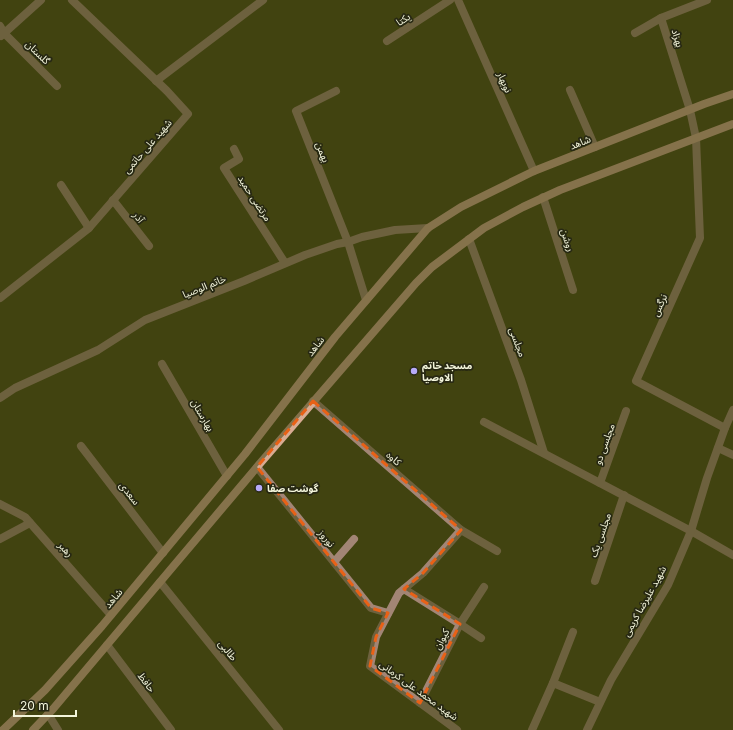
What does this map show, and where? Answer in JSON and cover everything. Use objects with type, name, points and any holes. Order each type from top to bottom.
[{"type":"main road","name":"شاهد","points":[[3,730],[45,690],[111,615],[245,454],[335,337],[428,228],[461,207],[534,171],[733,94]]},
{"type":"main road","points":[[33,730],[107,645],[313,401],[416,283],[432,267],[484,228],[544,197],[733,124]]},
{"type":"street","points":[[1,32],[40,0]]},
{"type":"street","name":"شهید علی حاتمی","points":[[0,298],[89,228],[188,114],[167,91],[72,0]]},
{"type":"street","points":[[156,81],[263,0]]},
{"type":"street","name":"یکتا","points":[[387,41],[450,0]]},
{"type":"street","name":"نوبهار","points":[[458,0],[534,171]]},
{"type":"street","name":"بهزاد","points":[[696,138],[690,110],[661,18],[706,0]]},
{"type":"street","points":[[635,33],[661,18]]},
{"type":"street","name":"گلستان","points":[[1,32],[57,86]]},
{"type":"street","points":[[570,90],[595,147]]},
{"type":"street","name":"بهمن","points":[[336,91],[296,111],[348,242]]},
{"type":"street","name":"نرگس","points":[[696,138],[700,238],[636,381],[725,428]]},
{"type":"street","name":"مرتضی حمید","points":[[234,149],[239,159],[224,168],[285,263]]},
{"type":"street","points":[[61,185],[89,228]]},
{"type":"street","name":"روشن","points":[[544,197],[573,290]]},
{"type":"street","name":"آذر","points":[[113,200],[148,246]]},
{"type":"street","name":"خاتم الوصیا","points":[[0,398],[15,388],[98,350],[145,320],[285,263],[318,250],[362,237],[395,230],[428,228]]},
{"type":"street","name":"مجلسی","points":[[469,239],[521,380],[544,453]]},
{"type":"street","points":[[348,242],[366,300]]},
{"type":"street","name":"بهارستان","points":[[162,364],[227,476]]},
{"type":"street","name":"کاوه","points":[[313,401],[461,530],[497,551]]},
{"type":"street","name":"شهید علیرضا کریمی","points":[[586,730],[610,680],[668,584],[691,531],[707,478],[733,410]]},
{"type":"street","name":"مجلسی دو","points":[[600,483],[626,411]]},
{"type":"street","points":[[484,422],[624,495],[733,555]]},
{"type":"street","name":"سعدی","points":[[81,446],[163,553]]},
{"type":"street","points":[[718,448],[733,455]]},
{"type":"street","name":"نوروز","points":[[257,467],[372,608],[388,613]]},
{"type":"street","name":"مجلسی یک","points":[[595,581],[624,495]]},
{"type":"street","name":"رهبر","points":[[0,504],[25,517],[111,615]]},
{"type":"street","points":[[0,539],[30,524]]},
{"type":"street","points":[[388,613],[399,593],[423,574],[461,530]]},
{"type":"street","points":[[334,562],[354,538]]},
{"type":"street","name":"طالبی","points":[[160,582],[279,730]]},
{"type":"street","name":"کیوان","points":[[420,703],[460,624],[484,586]]},
{"type":"street","points":[[404,589],[481,638]]},
{"type":"street","name":"شهید محمد علی کرمانی","points":[[388,613],[376,637],[370,666],[456,730]]},
{"type":"street","points":[[532,730],[553,683],[573,632]]},
{"type":"street","name":"حافظ","points":[[107,645],[170,730]]},
{"type":"street","points":[[553,683],[600,702]]},
{"type":"street","points":[[48,714],[58,730]]},
{"type":"highlighted area","points":[[313,401],[461,530],[423,573],[404,589],[460,624],[420,703],[370,666],[376,637],[388,613],[371,608],[257,467]]},
{"type":"place","name":"مسجد خاتم الاوصیا","points":[[414,371]]},
{"type":"place","name":"گوشت صفا","points":[[259,488]]}]
